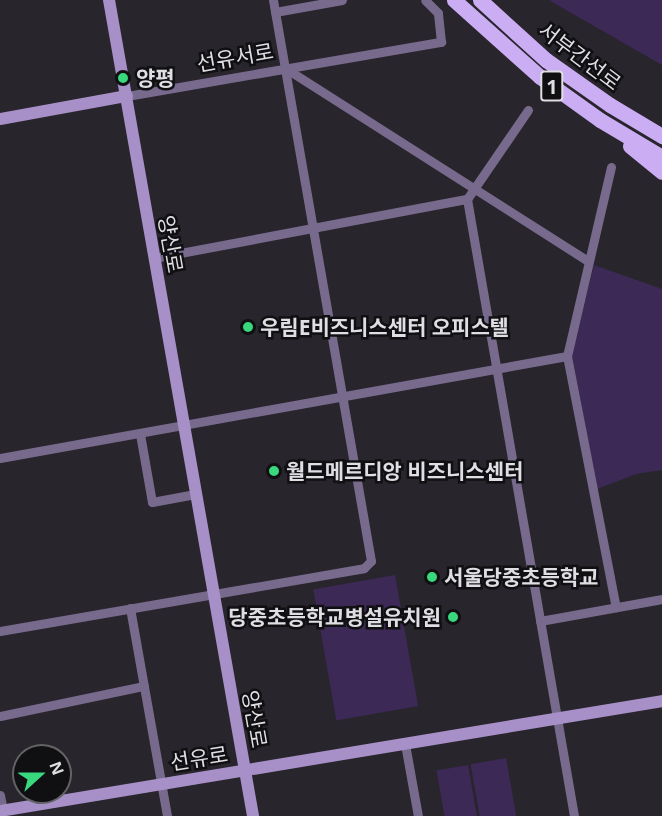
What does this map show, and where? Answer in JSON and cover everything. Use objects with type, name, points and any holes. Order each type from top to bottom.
[{"type":"main road","name":"서부간선로","points":[[454,0],[540,77],[600,120],[662,157]]},
{"type":"main road","name":"서부간선로","points":[[480,0],[546,60],[610,105],[662,136]]},
{"type":"main road","points":[[600,120],[662,172]]},
{"type":"street","name":"양산로","points":[[109,0],[253,816]]},
{"type":"street","points":[[0,631],[369,564],[344,397],[273,0]]},
{"type":"street","points":[[275,12],[342,0]]},
{"type":"street","name":"선유서로","points":[[0,118],[441,42],[438,13],[425,0]]},
{"type":"street","points":[[285,68],[588,261]]},
{"type":"street","points":[[528,110],[466,199],[574,816]]},
{"type":"street","points":[[611,167],[567,356],[616,608]]},
{"type":"street","points":[[154,258],[466,199]]},
{"type":"street","points":[[0,459],[567,356]]},
{"type":"street","points":[[140,434],[152,502],[195,494]]},
{"type":"street","points":[[540,621],[662,599]]},
{"type":"street","points":[[130,608],[167,816]]},
{"type":"street","points":[[0,716],[144,686]]},
{"type":"street","name":"선유로","points":[[1,810],[662,701]]},
{"type":"street","points":[[405,744],[418,816]]},
{"type":"street","points":[[0,795],[1,810]]},
{"type":"shaded area","points":[[550,0],[662,0],[662,65],[552,2]]},
{"type":"shaded area","points":[[594,265],[662,289],[662,470],[636,474],[597,489],[572,355]]},
{"type":"shaded area","points":[[395,575],[418,706],[336,720],[313,589]]},
{"type":"shaded area","points":[[506,758],[516,816],[480,816],[471,764]]},
{"type":"shaded area","points":[[468,765],[477,816],[444,816],[436,771]]},
{"type":"place","name":"양평","points":[[123,78]]},
{"type":"place","name":"우림E비즈니스센터 오피스텔","points":[[248,327]]},
{"type":"place","name":"월드메르디앙 비즈니스센터","points":[[274,471]]},
{"type":"place","name":"서울당중초등학교","points":[[432,577]]},
{"type":"place","name":"당중초등학교병설유치원","points":[[453,617]]}]
